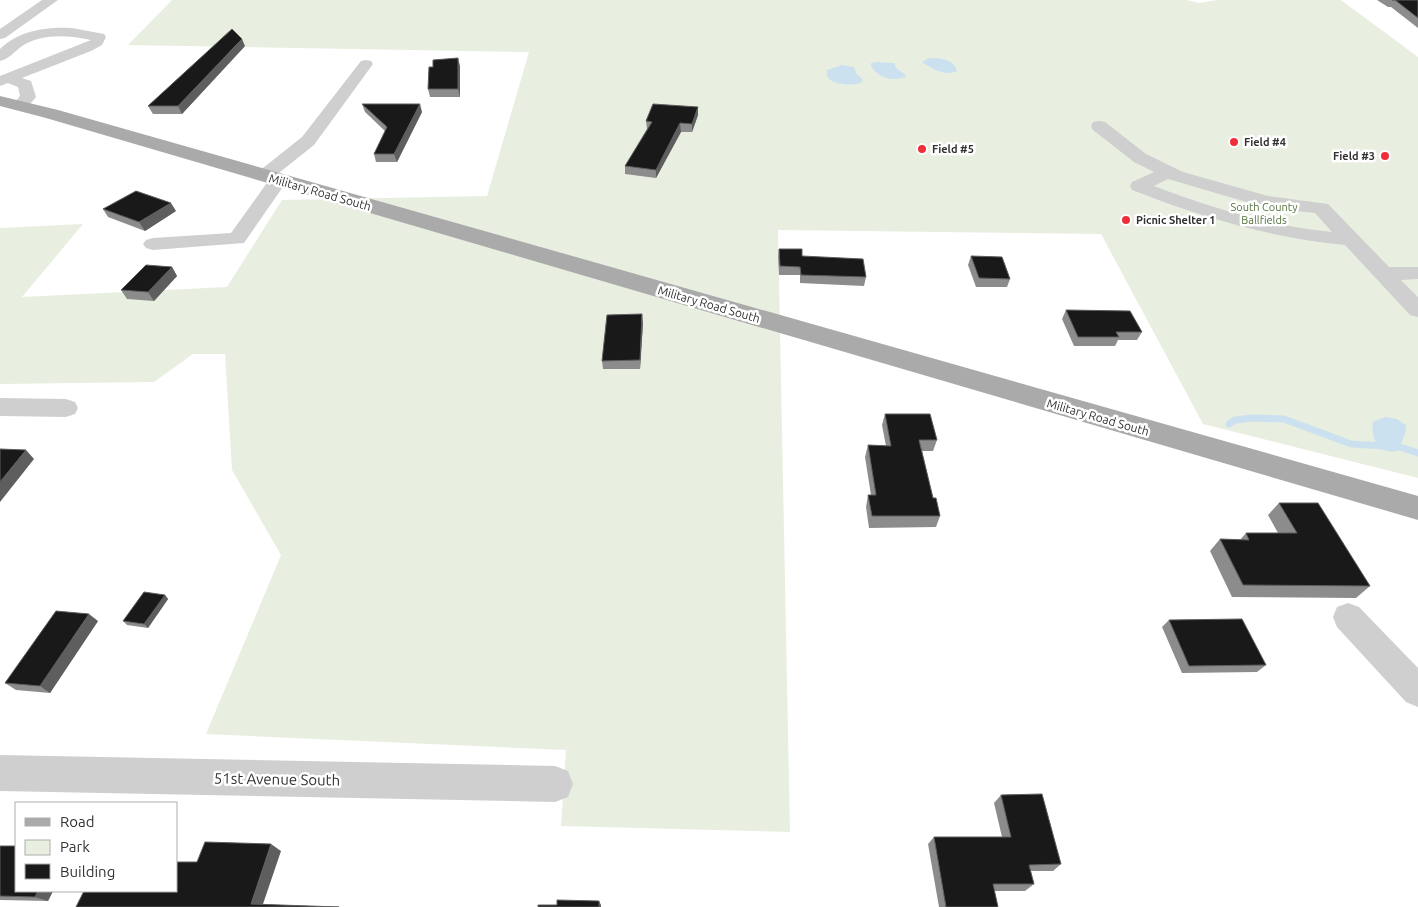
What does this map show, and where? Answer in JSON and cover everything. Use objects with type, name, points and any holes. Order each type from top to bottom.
[{"type":"main road","name":"Military Road South","points":[[10,104],[1418,508]]},
{"type":"street","points":[[0,35],[51,0]]},
{"type":"street","points":[[0,57],[9,47],[23,39],[55,30],[79,32],[99,37],[97,42],[86,48],[3,80]]},
{"type":"street","points":[[153,244],[237,239],[271,178],[308,142],[366,64]]},
{"type":"street","points":[[3,80],[25,84],[28,97],[10,104]]},
{"type":"street","points":[[1099,126],[1140,158],[1167,172],[1267,202],[1321,208],[1417,309]]},
{"type":"street","points":[[1167,172],[1139,186],[1176,201],[1238,220],[1308,235],[1350,239]]},
{"type":"street","points":[[1383,274],[1418,274]]},
{"type":"street","points":[[0,407],[66,408]]},
{"type":"street","points":[[1348,617],[1418,691]]},
{"type":"street","name":"51st Avenue South","points":[[0,774],[555,784]]},
{"type":"green space","name":"South County Ballfields","points":[[172,0],[1187,0],[1199,3],[1217,0],[1341,0],[1418,57],[1418,478],[1203,424],[1101,234],[778,230],[790,832],[561,826],[566,750],[206,734],[281,555],[232,470],[225,354],[193,354],[154,382],[0,384],[0,228],[83,224],[22,297],[227,287],[282,200],[487,196],[529,52],[128,45]]},
{"type":"water","points":[[929,58],[950,62],[957,71],[943,73],[934,70],[922,62]]},
{"type":"water","points":[[871,63],[894,63],[896,68],[906,75],[896,79],[886,78],[871,66]]},
{"type":"water","points":[[842,65],[854,67],[856,73],[863,80],[861,83],[839,84],[830,79],[827,75],[827,70]]},
{"type":"water","points":[[1385,417],[1397,419],[1406,425],[1400,450],[1393,452],[1382,449],[1375,440],[1372,428],[1373,422]]},
{"type":"building","points":[[1395,0],[1418,0],[1418,18]]},
{"type":"building","points":[[232,29],[242,39],[178,106],[148,106]]},
{"type":"building","points":[[458,58],[458,89],[428,89],[429,67],[433,67],[433,60]]},
{"type":"building","points":[[362,104],[420,104],[394,154],[374,154],[387,127]]},
{"type":"building","points":[[653,104],[698,107],[692,124],[680,123],[656,170],[625,166],[652,122],[646,121]]},
{"type":"building","points":[[136,191],[171,203],[139,222],[103,209]]},
{"type":"building","points":[[779,249],[802,249],[802,256],[863,259],[866,277],[801,275],[800,267],[780,266]]},
{"type":"building","points":[[971,256],[1002,257],[1010,279],[979,278]]},
{"type":"building","points":[[146,265],[172,267],[148,292],[121,290]]},
{"type":"building","points":[[1066,310],[1130,311],[1142,332],[1116,332],[1119,337],[1078,337]]},
{"type":"building","points":[[642,314],[640,360],[602,361],[607,315]]},
{"type":"building","points":[[885,414],[930,414],[937,440],[919,440],[933,498],[936,498],[940,516],[872,516],[868,495],[876,495],[868,445],[891,446]]},
{"type":"building","points":[[0,449],[26,450],[0,482]]},
{"type":"building","points":[[1279,503],[1318,503],[1370,586],[1243,585],[1220,539],[1249,540],[1246,533],[1297,533]]},
{"type":"building","points":[[144,592],[165,595],[144,624],[123,621]]},
{"type":"building","points":[[56,611],[89,614],[40,686],[5,683]]},
{"type":"building","points":[[1242,619],[1266,665],[1189,666],[1169,620]]},
{"type":"building","points":[[1042,794],[1061,864],[1029,865],[1034,884],[993,884],[998,907],[946,907],[934,837],[1011,837],[1001,795]]},
{"type":"building","points":[[205,842],[271,844],[251,904],[339,907],[76,907],[84,892],[178,892],[178,862],[197,862]]},
{"type":"building","points":[[0,846],[15,846],[15,892],[38,892],[35,897],[0,896]]},
{"type":"building","points":[[557,900],[599,901],[599,907],[538,907],[538,905],[557,905]]},
{"type":"waterway","points":[[1229,424],[1235,420],[1252,418],[1284,419],[1351,444],[1400,447],[1418,453]]},
{"type":"place","name":"Field #4","points":[[1234,142]]},
{"type":"place","name":"Field #5","points":[[922,149]]},
{"type":"place","name":"Field #3","points":[[1385,156]]},
{"type":"place","name":"Picnic Shelter 1","points":[[1126,220]]}]
